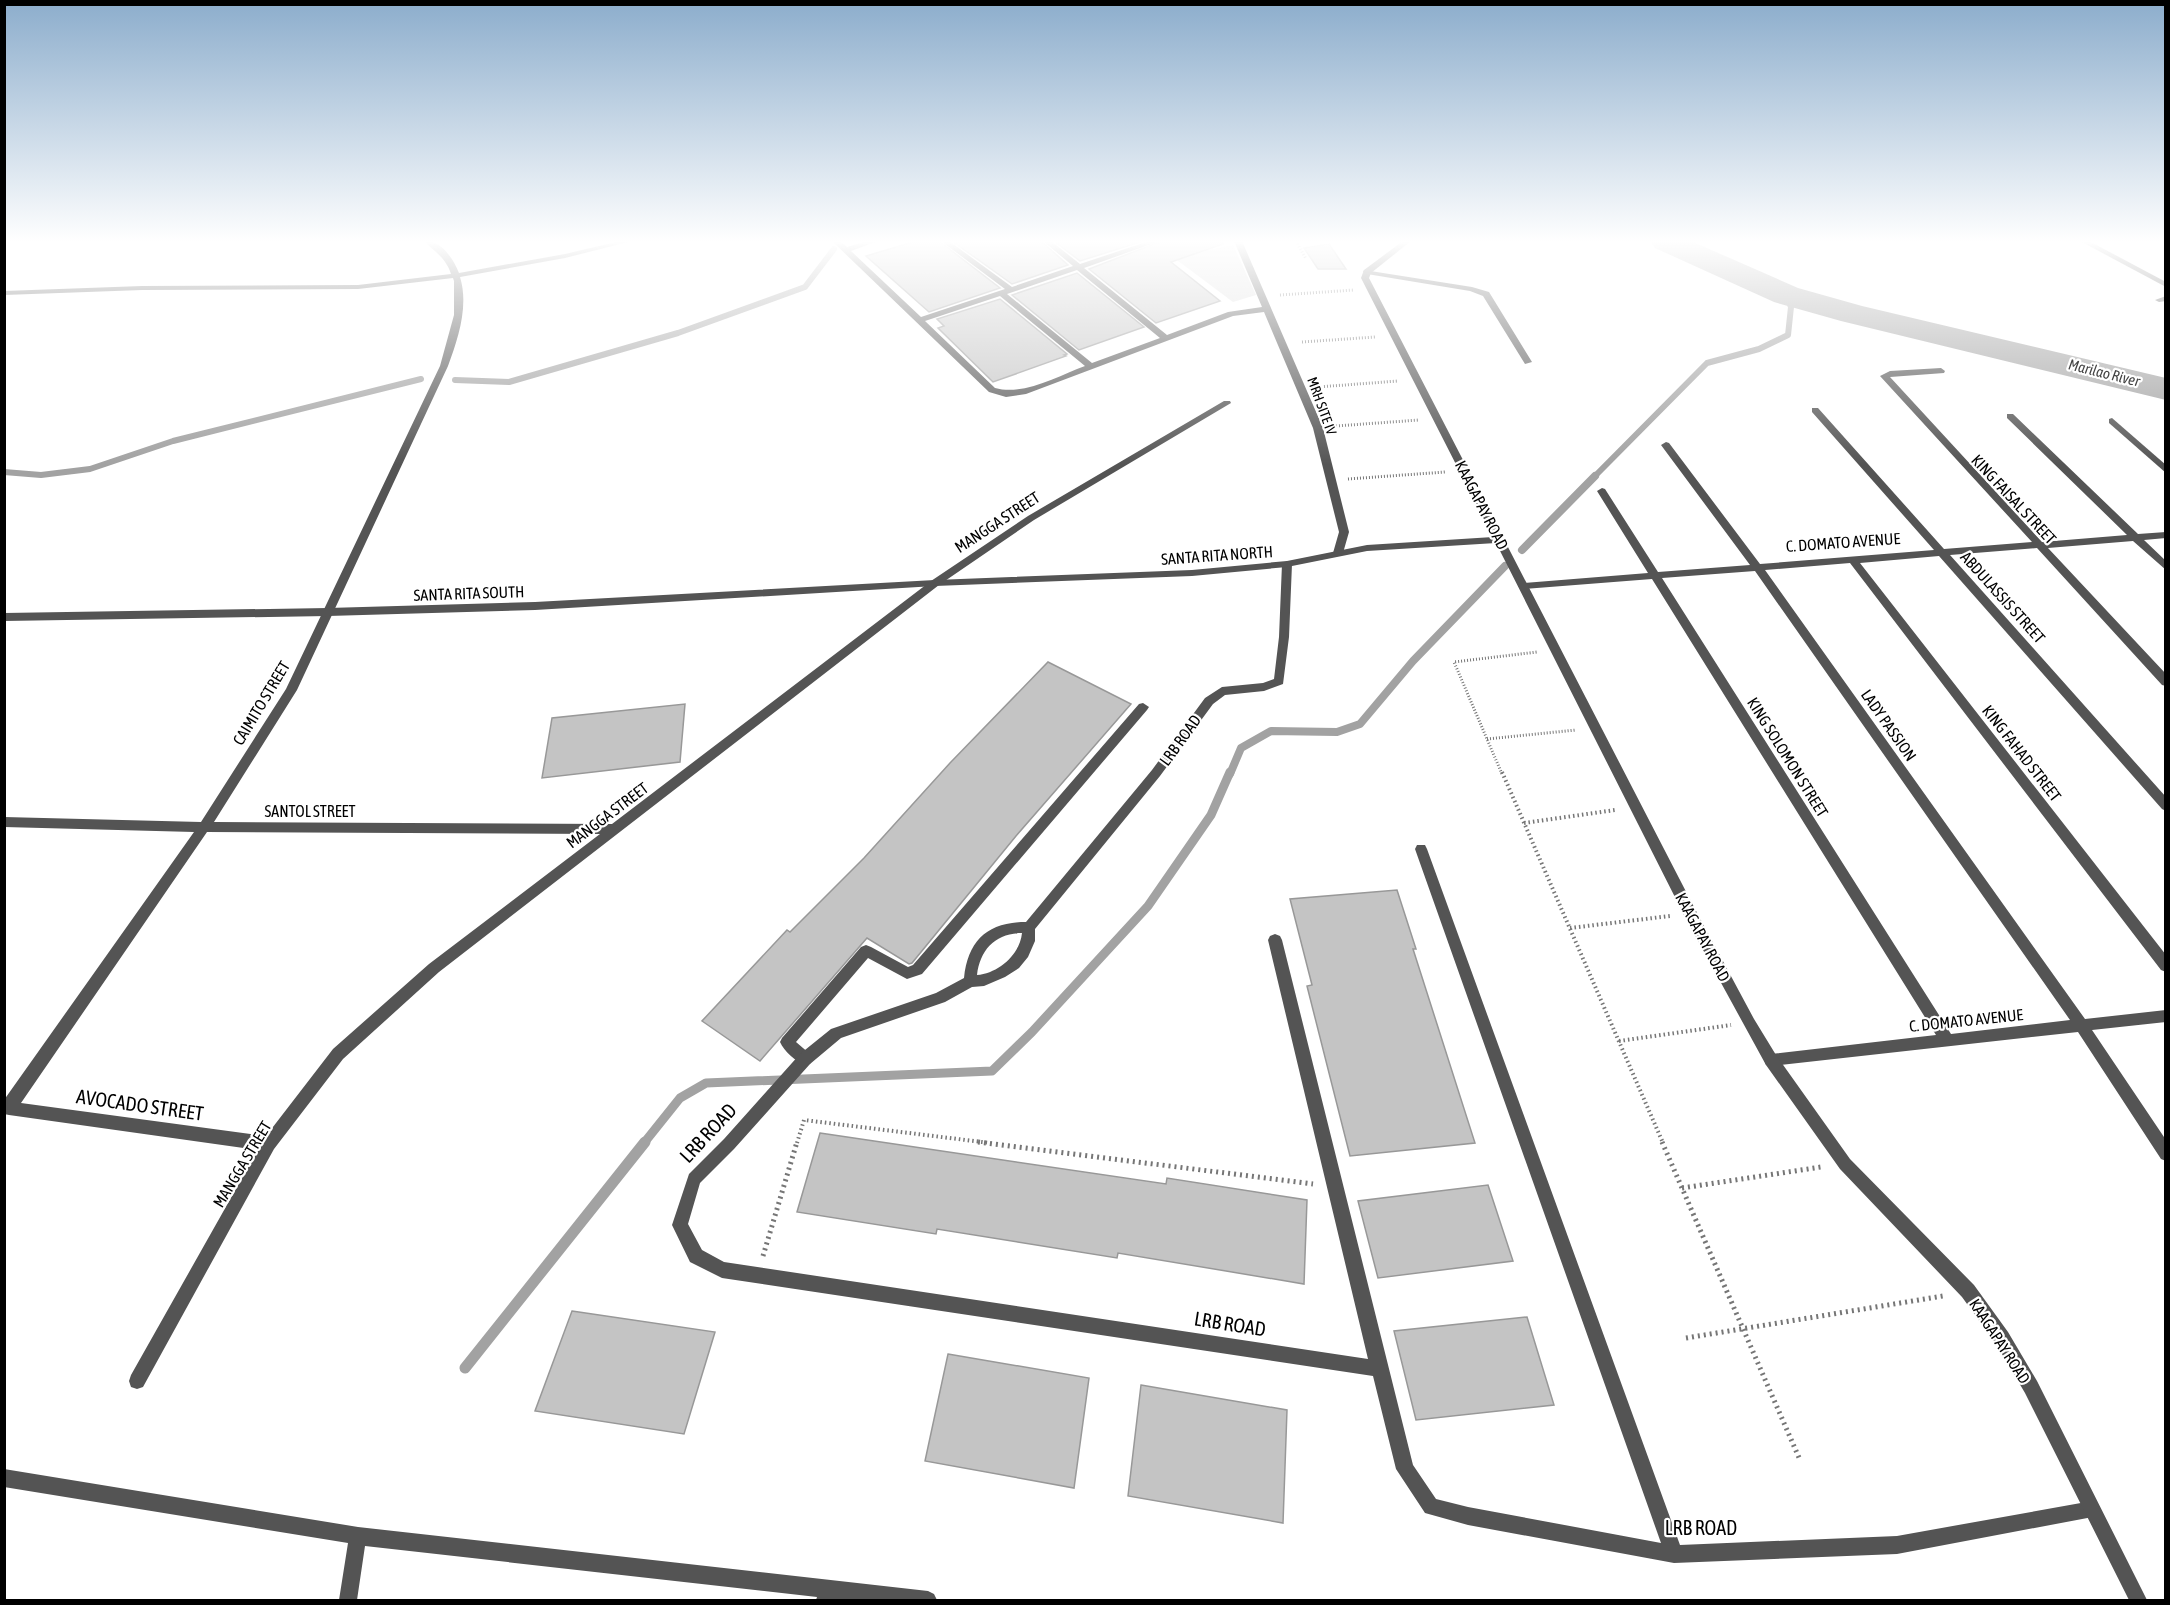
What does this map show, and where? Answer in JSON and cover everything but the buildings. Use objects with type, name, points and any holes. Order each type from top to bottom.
[{"type":"street","name":"CAIMITO STREET","points":[[7,1107],[204,826],[291,690],[456,338],[458,316]]},
{"type":"street","points":[[913,316],[992,390],[1006,394],[1023,392],[1226,316]]},
{"type":"street","points":[[918,321],[933,316]]},
{"type":"street","points":[[1029,316],[1090,366]]},
{"type":"street","points":[[1139,316],[1165,338]]},
{"type":"street","name":"MRH SITE IV","points":[[1271,316],[1318,428],[1344,532],[1338,553]]},
{"type":"street","name":"KAAGAPAY ROAD","points":[[1386,316],[1416,380],[1438,418],[1690,913],[1749,1023],[1771,1060],[1845,1164],[1968,1291],[2002,1338],[2031,1387],[2138,1600]]},
{"type":"street","points":[[1500,316],[1528,362]]},
{"type":"street","name":"KING FAISAL STREET","points":[[1941,371],[1884,376],[2037,546],[2166,682]]},
{"type":"street","name":"MANGGA STREET","points":[[138,1381],[269,1144],[338,1054],[434,968],[935,583],[1031,518],[1227,402]]},
{"type":"street","name":"ABDULASSIS STREET","points":[[1815,410],[2166,806]]},
{"type":"street","points":[[2010,416],[2166,567]]},
{"type":"street","points":[[2112,421],[2166,470]]},
{"type":"street","name":"LADY PASSION","points":[[1666,446],[1757,567],[2081,1025],[2166,1154]]},
{"type":"street","name":"KING SOLOMON STREET","points":[[1602,491],[1947,1040]]},
{"type":"street","name":"C. DOMATO AVENUE","points":[[1523,586],[2166,535]]},
{"type":"street","name":"SANTA RITA NORTH","points":[[935,583],[1191,573],[1287,564],[1367,548],[1500,540]]},
{"type":"street","name":"KING FAHAD STREET","points":[[1853,560],[2166,966]]},
{"type":"street","name":"LRB ROAD","points":[[1287,564],[1280,681],[1264,687],[1222,691],[1209,701],[1156,773],[1029,927],[1029,941],[1014,963],[1000,973],[984,980],[970,981],[940,998],[836,1033],[802,1062],[694,1179],[680,1225],[696,1256],[722,1270],[1379,1370],[1405,1469],[1431,1507],[1468,1516],[1674,1554],[1897,1545],[2092,1510]]},
{"type":"street","name":"SANTA RITA SOUTH","points":[[4,616],[328,612],[535,606],[935,583]]},
{"type":"street","points":[[802,1062],[787,1042],[866,951],[907,974],[917,970],[1143,706]]},
{"type":"street","name":"SANTOL STREET","points":[[4,822],[616,829]]},
{"type":"street","points":[[1421,849],[1674,1554]]},
{"type":"street","points":[[970,981],[970,967],[982,943],[995,932],[1011,926],[1029,927]]},
{"type":"street","points":[[1275,940],[1379,1370]]},
{"type":"street","name":"C. DOMATO AVENUE","points":[[1771,1060],[2166,1016]]},
{"type":"street","name":"AVOCADO STREET","points":[[7,1107],[269,1144]]},
{"type":"street","points":[[4,1478],[358,1536],[827,1594],[928,1600]]},
{"type":"street","points":[[348,1600],[358,1536]]},
{"type":"path","points":[[1283,343],[1396,336]]},
{"type":"path","points":[[1303,388],[1416,380]]},
{"type":"path","points":[[1318,428],[1438,418]]},
{"type":"path","points":[[1332,480],[1464,471]]},
{"type":"path","points":[[1555,650],[1454,662],[1800,1460]]},
{"type":"path","points":[[1488,739],[1595,728]]},
{"type":"path","points":[[1524,823],[1636,807]]},
{"type":"path","points":[[1570,928],[1690,913]]},
{"type":"path","points":[[1618,1041],[1749,1023]]},
{"type":"path","points":[[757,1275],[804,1120],[1334,1186]]},
{"type":"path","points":[[1682,1188],[1845,1164]]},
{"type":"path","points":[[1686,1338],[1968,1291]]},
{"type":"waterway","points":[[455,380],[509,382],[678,333],[725,316]]},
{"type":"waterway","points":[[1593,478],[1707,363],[1759,349],[1788,335],[1790,316]]},
{"type":"waterway","name":"Marilao River","points":[[1861,316],[2166,389]]},
{"type":"waterway","points":[[4,472],[41,475],[90,469],[173,441],[421,379]]},
{"type":"waterway","points":[[1522,550],[1595,476]]},
{"type":"waterway","points":[[1230,774],[1241,748],[1271,731],[1337,732],[1360,724],[1413,661],[1505,566]]},
{"type":"waterway","points":[[644,1143],[680,1098],[706,1083],[992,1071],[1032,1032],[1148,906],[1211,815],[1230,772]]},
{"type":"waterway","points":[[465,1368],[645,1142]]}]
